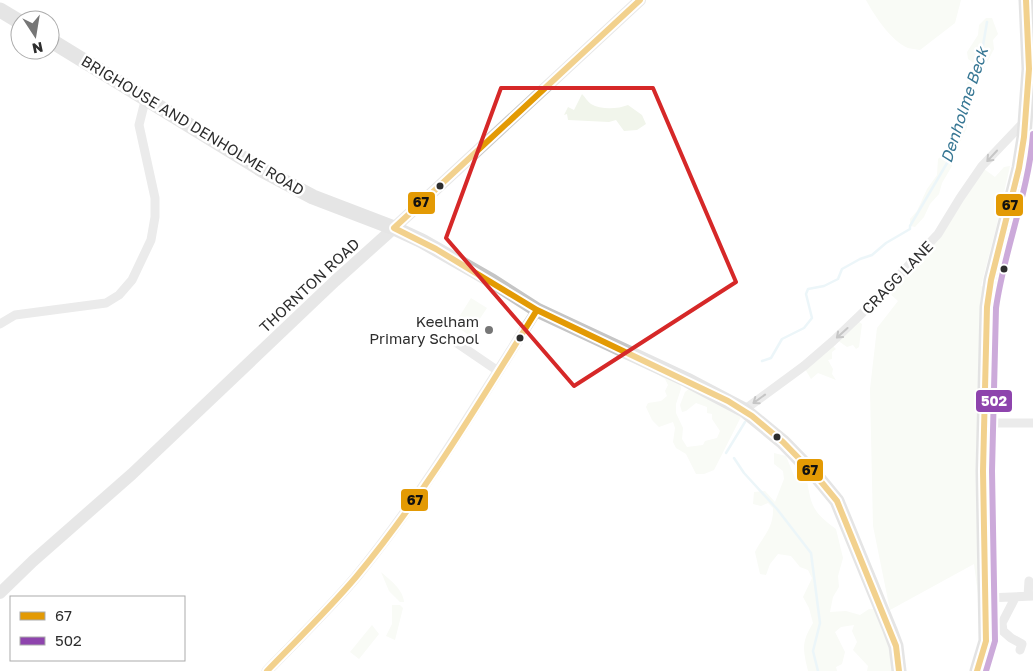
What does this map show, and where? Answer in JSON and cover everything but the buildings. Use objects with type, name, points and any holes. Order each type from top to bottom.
[{"type":"highway","points":[[977,671],[986,641],[983,524],[987,307],[991,280],[1019,168],[1025,121],[1029,70],[1026,0]]},
{"type":"main road","name":"THORNTON ROAD","points":[[0,593],[33,561],[132,474],[335,281],[640,0]]},
{"type":"main road","name":"BRIGHOUSE AND DENHOLME ROAD","points":[[60,46],[262,170],[313,197],[394,228],[436,249],[537,310],[678,376],[744,410],[783,442],[818,478],[837,501],[896,646],[899,671]]},
{"type":"street","points":[[0,324],[15,315],[106,303],[119,295],[132,280],[151,240],[155,217],[155,198],[139,125],[146,97]]},
{"type":"street","name":"CRAGG LANE","points":[[744,410],[804,366],[839,336],[878,298],[938,234],[982,166],[1025,121]]},
{"type":"street","points":[[267,671],[342,594],[369,560],[436,468],[537,310]]},
{"type":"street","points":[[454,341],[498,372]]},
{"type":"street","points":[[984,422],[1033,423]]},
{"type":"street","points":[[986,598],[1030,596],[1029,581]]},
{"type":"street","points":[[1015,598],[1002,623],[1003,631],[1022,644]]},
{"type":"highlighted area","points":[[501,88],[653,88],[736,282],[574,386],[446,238]]},
{"type":"shaded area","points":[[866,0],[961,0],[955,23],[920,50],[908,48],[895,40],[878,20]]},
{"type":"shaded area","points":[[986,18],[992,18],[998,34],[993,40],[994,49],[976,84],[975,92],[966,115],[967,127],[939,194],[915,227],[910,226],[910,219],[917,211],[927,189],[937,175],[938,159],[947,151],[962,107],[969,72],[975,64],[968,59],[967,52],[978,35],[979,25]]},
{"type":"shaded area","points":[[582,94],[591,104],[604,108],[628,105],[642,115],[646,124],[637,130],[624,131],[616,120],[609,122],[568,120],[567,114],[564,115],[568,107],[574,110]]},
{"type":"shaded area","points":[[1010,166],[981,286],[984,287],[979,602],[974,564],[890,610],[873,526],[870,389],[877,328],[898,301],[889,293],[923,258],[984,169],[995,177],[1004,167]]},
{"type":"shaded area","points":[[471,298],[487,308],[469,335],[454,325]]},
{"type":"shaded area","points":[[858,321],[862,324],[859,347],[856,349],[853,345],[847,347],[837,340]]},
{"type":"shaded area","points":[[833,346],[836,349],[832,352],[832,359],[828,360],[836,380],[818,373],[811,379],[805,369]]},
{"type":"shaded area","points":[[657,374],[680,382],[681,389],[676,404],[676,413],[683,428],[682,439],[687,447],[703,445],[705,441],[717,438],[720,431],[712,419],[712,414],[707,413],[707,407],[696,403],[682,412],[680,405],[685,392],[691,387],[742,415],[714,470],[704,474],[696,474],[686,454],[676,448],[673,442],[675,428],[673,422],[659,427],[652,420],[646,407],[648,403],[661,401],[667,396],[665,391],[668,385],[665,379]]},
{"type":"shaded area","points":[[774,453],[786,456],[795,478],[807,480],[810,497],[815,509],[818,514],[836,529],[843,558],[838,576],[839,587],[833,597],[830,612],[846,611],[860,615],[869,609],[877,609],[888,639],[894,671],[867,671],[868,666],[853,650],[857,642],[852,631],[854,625],[841,627],[835,632],[845,652],[842,664],[836,667],[837,671],[808,671],[804,646],[806,636],[813,623],[809,608],[803,597],[812,578],[808,570],[800,567],[791,556],[778,554],[770,564],[766,575],[760,574],[755,552],[770,526],[773,508],[768,503],[761,506],[753,504],[754,492],[765,491],[775,502],[784,479],[783,471],[774,464]]},
{"type":"shaded area","points":[[381,572],[399,589],[404,602],[400,602],[389,591]]},
{"type":"shaded area","points":[[392,605],[400,605],[403,608],[395,640],[386,636],[392,624]]},
{"type":"shaded area","points":[[372,625],[379,634],[359,659],[350,652]]},
{"type":"waterway","name":"Denholme Beck","points":[[762,361],[771,358],[782,339],[804,328],[812,318],[806,294],[808,289],[824,286],[838,279],[842,269],[872,255],[886,243],[910,229],[950,158],[965,104],[980,63],[987,22]]},
{"type":"waterway","name":"Denholme Beck","points":[[726,453],[745,422]]},
{"type":"waterway","name":"Denholme Beck","points":[[734,458],[744,473],[777,509],[811,553],[820,623],[813,651],[818,671]]},
{"type":"transit line","name":"67","points":[[640,0],[394,228],[436,249],[537,310],[728,401],[752,416],[783,442],[818,478],[837,501],[896,646],[899,671]]},
{"type":"transit line","name":"67","points":[[977,671],[986,641],[983,471],[987,307],[991,280],[1019,168],[1024,137],[1029,69],[1026,0]]},
{"type":"transit line","name":"502","points":[[986,671],[995,641],[992,471],[996,308],[1027,177],[1033,134]]},
{"type":"transit line","name":"67","points":[[267,671],[356,577],[405,513],[473,413],[537,310]]},
{"type":"place","name":"Keelham Primary School","points":[[489,330]]}]
